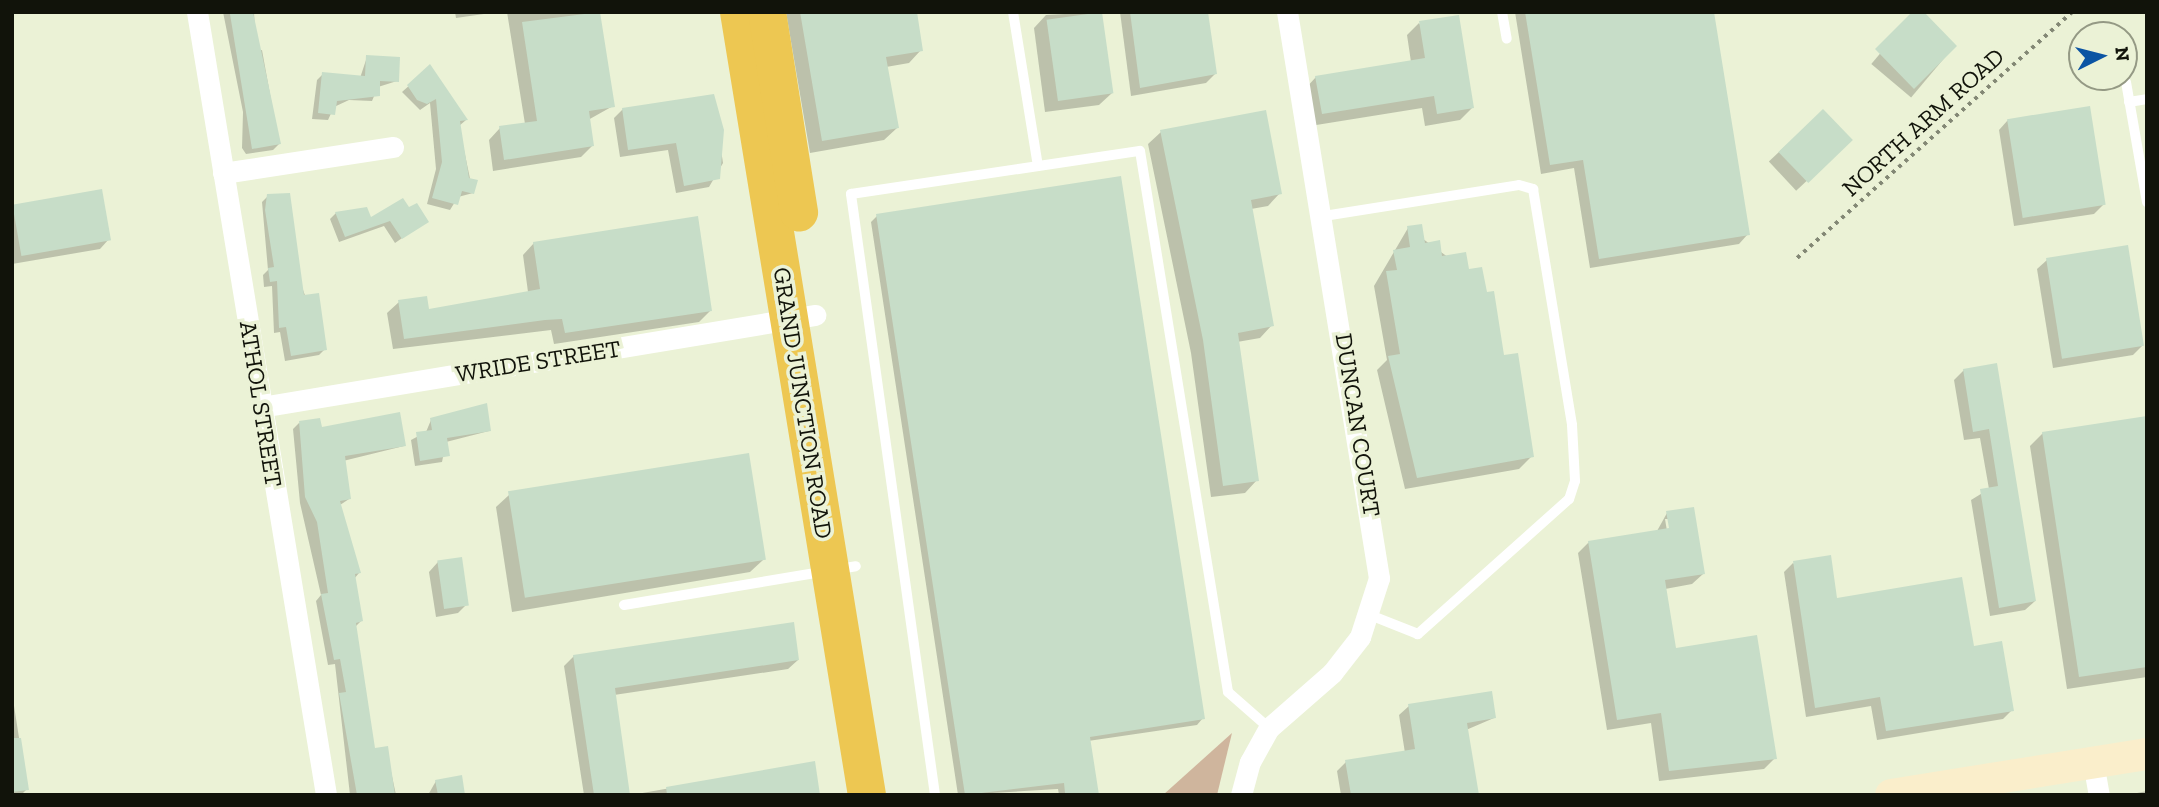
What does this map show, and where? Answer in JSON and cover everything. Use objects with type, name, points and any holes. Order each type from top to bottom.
[{"type":"highway","name":"GRAND JUNCTION ROAD","points":[[738,12],[802,317],[843,568],[893,795]]},
{"type":"highway","name":"GRAND JUNCTION ROAD","points":[[767,12],[802,317]]},
{"type":"highway","name":"GRAND JUNCTION ROAD","points":[[843,568],[867,795]]},
{"type":"main road","points":[[1897,794],[2147,754]]},
{"type":"street","name":"ATHOL STREET","points":[[197,12],[326,795]]},
{"type":"street","name":"DUNCAN COURT","points":[[1241,795],[1250,762],[1269,728],[1346,658],[1370,615],[1379,549],[1287,12]]},
{"type":"street","points":[[223,173],[393,147]]},
{"type":"street","name":"WRIDE STREET","points":[[261,407],[802,317]]},
{"type":"street","points":[[2093,762],[2099,795]]},
{"type":"lane","points":[[1013,12],[1038,166]]},
{"type":"lane","points":[[1502,12],[1507,39]]},
{"type":"lane","points":[[2127,91],[2147,202]]},
{"type":"lane","points":[[2129,102],[2147,99]]},
{"type":"lane","points":[[935,795],[851,194],[1140,151],[1228,692],[1269,728]]},
{"type":"lane","points":[[1324,216],[1519,185],[1533,189],[1572,425],[1575,481],[1569,499],[1418,634],[1370,615]]},
{"type":"lane","points":[[624,605],[843,568]]},
{"type":"path","name":"NORTH ARM ROAD","points":[[1797,258],[2072,12]]},
{"type":"shaded area","points":[[1232,733],[1217,795],[1163,795]]},
{"type":"building","points":[[253,12],[281,144],[252,149],[230,14]]},
{"type":"building","points":[[600,12],[615,107],[589,111],[594,146],[504,160],[499,126],[537,121],[522,22]]},
{"type":"building","points":[[800,12],[917,12],[923,51],[886,57],[899,128],[822,141]]},
{"type":"building","points":[[1102,12],[1113,93],[1058,101],[1047,20]]},
{"type":"building","points":[[1130,12],[1208,12],[1217,74],[1140,88]]},
{"type":"building","points":[[1525,12],[1714,12],[1750,235],[1599,259],[1583,160],[1550,165]]},
{"type":"building","points":[[1912,12],[1924,12],[1957,46],[1914,89],[1875,49]]},
{"type":"building","points":[[1459,15],[1474,108],[1437,114],[1434,96],[1322,114],[1315,76],[1425,58],[1419,21]]},
{"type":"building","points":[[366,55],[400,57],[399,82],[380,81],[380,96],[337,101],[335,115],[318,113],[322,72],[365,76]]},
{"type":"building","points":[[430,64],[468,120],[460,121],[469,178],[478,180],[474,194],[462,191],[458,205],[432,198],[442,162],[436,99],[427,104],[417,100],[407,85]]},
{"type":"building","points":[[714,94],[724,130],[720,179],[684,186],[676,143],[628,150],[622,108]]},
{"type":"building","points":[[2090,106],[2106,205],[2023,218],[2007,119]]},
{"type":"building","points":[[1823,109],[1853,140],[1808,183],[1778,152]]},
{"type":"building","points":[[1266,110],[1282,194],[1251,200],[1274,326],[1238,333],[1259,481],[1223,486],[1203,340],[1160,130]]},
{"type":"building","points":[[1121,176],[1205,719],[1090,737],[1099,795],[1065,793],[1064,783],[965,795],[876,214]]},
{"type":"building","points":[[102,189],[111,240],[21,256],[12,205]]},
{"type":"building","points":[[290,193],[304,295],[319,293],[327,350],[291,356],[286,327],[279,328],[277,281],[270,282],[268,268],[274,267],[265,210],[267,194]]},
{"type":"building","points":[[403,198],[409,207],[417,203],[429,222],[402,239],[390,221],[345,237],[335,212],[367,207],[371,217]]},
{"type":"building","points":[[698,216],[712,311],[565,333],[562,319],[404,339],[398,300],[427,296],[429,309],[540,289],[533,242]]},
{"type":"building","points":[[1422,224],[1425,243],[1440,240],[1442,256],[1466,252],[1469,269],[1482,267],[1487,292],[1494,291],[1504,355],[1518,353],[1534,457],[1417,478],[1388,356],[1400,354],[1386,271],[1397,270],[1393,250],[1410,247],[1407,226]]},
{"type":"building","points":[[2128,245],[2144,346],[2062,359],[2046,258]]},
{"type":"building","points":[[1997,363],[2036,601],[1999,608],[1980,489],[1998,486],[1989,429],[1973,432],[1963,369]]},
{"type":"building","points":[[487,403],[491,431],[447,438],[450,456],[420,461],[416,432],[432,430],[430,418]]},
{"type":"building","points":[[400,412],[406,446],[345,456],[351,499],[340,501],[361,573],[355,574],[363,621],[356,623],[375,748],[388,746],[395,795],[357,795],[339,693],[346,692],[340,659],[334,660],[321,594],[328,593],[317,522],[305,497],[299,421],[320,418],[322,427]]},
{"type":"building","points":[[2147,416],[2147,667],[2079,677],[2042,432]]},
{"type":"building","points":[[749,453],[766,560],[525,598],[508,491]]},
{"type":"building","points":[[1694,507],[1705,574],[1665,580],[1676,648],[1757,635],[1777,759],[1669,771],[1661,713],[1617,720],[1588,541],[1669,528],[1666,511]]},
{"type":"building","points":[[1831,555],[1837,598],[1962,577],[1974,646],[2002,641],[2014,711],[1886,731],[1880,697],[1815,708],[1793,561]]},
{"type":"building","points":[[462,557],[469,606],[444,609],[437,560]]},
{"type":"building","points":[[794,622],[799,660],[615,688],[630,795],[594,795],[573,655]]},
{"type":"building","points":[[1492,691],[1496,718],[1467,723],[1479,795],[1351,795],[1345,760],[1415,749],[1408,704]]},
{"type":"building","points":[[12,738],[21,738],[29,790],[12,792]]},
{"type":"building","points":[[815,761],[820,795],[667,795],[666,787]]},
{"type":"building","points":[[462,775],[465,795],[438,795],[435,780]]}]
